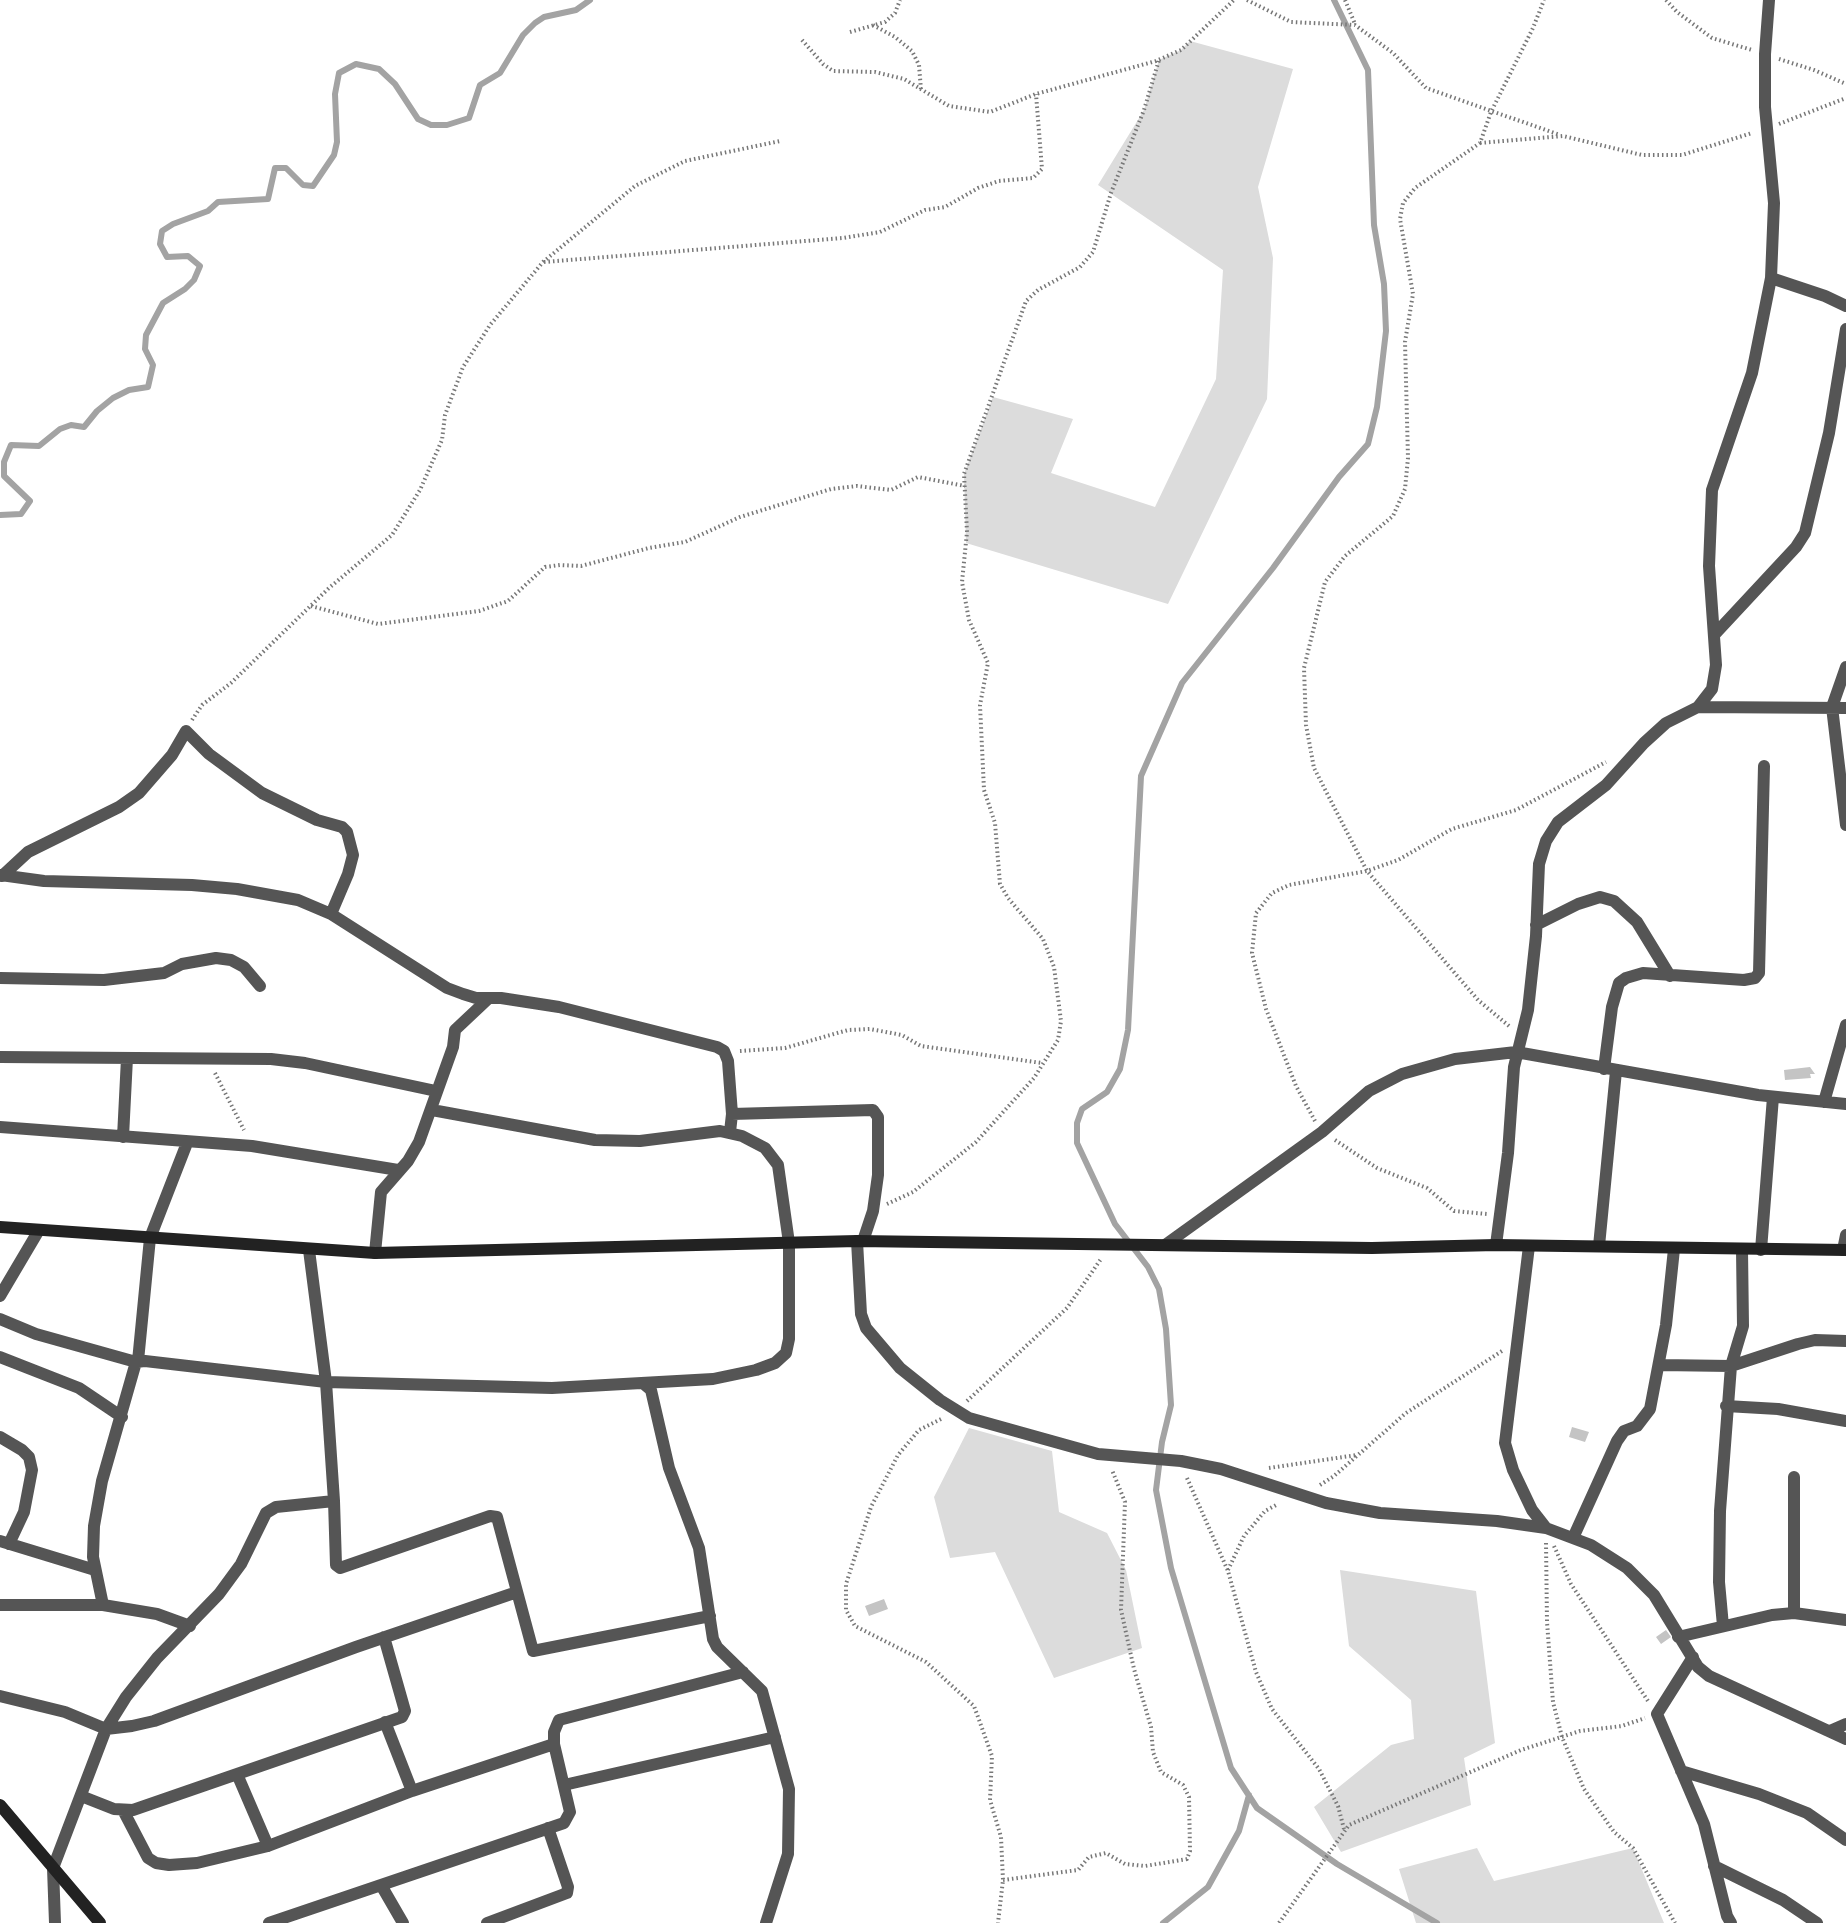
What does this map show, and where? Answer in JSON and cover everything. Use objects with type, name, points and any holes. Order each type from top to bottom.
[{"type":"street","points":[[1496,1245],[1516,1052],[1528,1010],[1539,864],[1546,841],[1558,822],[1606,785],[1666,723],[1698,707],[1713,689],[1716,665],[1715,634],[1709,566],[1712,490],[1752,373],[1771,278],[1774,203],[1767,129],[1765,54],[1769,0]]},
{"type":"street","points":[[1771,278],[1825,296],[1846,306]]},
{"type":"street","points":[[1715,634],[1796,547],[1805,533],[1829,433],[1846,329]]},
{"type":"street","points":[[1846,667],[1832,707],[1846,825]]},
{"type":"street","points":[[1698,707],[1846,708]]},
{"type":"street","points":[[1,875],[28,852],[119,807],[139,793],[172,755],[186,731],[210,754],[262,793],[317,820],[342,827],[347,832],[353,855],[348,874],[331,914]]},
{"type":"street","points":[[1599,1246],[1612,1007],[1619,983],[1626,978],[1643,974],[1744,980],[1755,978],[1759,973],[1764,766]]},
{"type":"street","points":[[1,875],[44,881],[192,885],[237,889],[298,900],[331,914],[447,988],[476,998],[559,1007],[717,1047],[724,1051],[728,1060],[732,1114],[730,1132]]},
{"type":"street","points":[[1536,925],[1578,904],[1600,897],[1614,901],[1637,922],[1670,976]]},
{"type":"street","points":[[0,978],[104,980],[164,973],[182,964],[216,958],[231,960],[244,968],[260,986]]},
{"type":"street","points":[[375,1253],[381,1192],[408,1161],[419,1142],[453,1047],[455,1030],[489,998]]},
{"type":"street","points":[[1824,1102],[1846,1025]]},
{"type":"street","points":[[1165,1245],[1322,1132],[1369,1091],[1402,1074],[1455,1059],[1516,1052],[1773,1097],[1846,1104]]},
{"type":"street","points":[[0,1057],[272,1059],[305,1063],[436,1091]]},
{"type":"street","points":[[123,1137],[127,1058]]},
{"type":"street","points":[[1761,1250],[1773,1097]]},
{"type":"street","points":[[0,1319],[52,1339],[85,1346],[137,1362],[326,1382],[489,1388],[552,1388],[630,1383],[645,1385],[713,1379],[756,1370],[782,1358],[786,1353],[789,1339],[789,1243],[778,1165],[773,1155],[765,1148],[730,1132],[612,1142],[571,1137],[432,1110]]},
{"type":"street","points":[[732,1114],[873,1110],[878,1117],[878,1155],[873,1211],[860,1241],[861,1314],[867,1328],[900,1368],[940,1400],[969,1418],[1098,1454],[1181,1461],[1221,1469],[1303,1495],[1380,1513],[1497,1521],[1546,1528],[1591,1545],[1627,1568],[1654,1595],[1698,1667],[1709,1676],[1846,1739]]},
{"type":"street","points":[[0,1127],[187,1143],[252,1146],[398,1170]]},
{"type":"street","points":[[103,1605],[95,1570],[94,1526],[102,1481],[137,1362],[150,1238],[187,1143]]},
{"type":"street","points":[[0,1227],[375,1253],[860,1241],[1372,1248],[1496,1245],[1845,1250],[1846,1235]]},
{"type":"street","points":[[0,1296],[39,1230]]},
{"type":"street","points":[[1529,1246],[1505,1443],[1513,1470],[1532,1510],[1546,1528]]},
{"type":"street","points":[[1573,1538],[1617,1441],[1624,1431],[1636,1426],[1650,1409],[1660,1365],[1674,1249]]},
{"type":"street","points":[[309,1250],[326,1382],[336,1565],[340,1568],[490,1516],[496,1516],[533,1652],[710,1616]]},
{"type":"street","points":[[1723,1626],[1719,1582],[1720,1510],[1726,1406],[1731,1366],[1743,1326],[1742,1250]]},
{"type":"street","points":[[1660,1365],[1731,1366],[1815,1340],[1846,1341]]},
{"type":"street","points":[[0,1358],[79,1388],[122,1417]]},
{"type":"street","points":[[645,1385],[651,1390],[669,1468],[699,1548],[717,1647],[762,1691],[789,1789],[790,1839],[766,1923]]},
{"type":"street","points":[[1726,1406],[1778,1410],[1846,1421]]},
{"type":"street","points":[[0,1437],[15,1444],[29,1457],[32,1470],[24,1512],[4,1543],[95,1570]]},
{"type":"street","points":[[1794,1477],[1794,1613]]},
{"type":"street","points":[[55,1923],[52,1868],[106,1729],[126,1697],[158,1658],[219,1594],[241,1564],[269,1510],[334,1501]]},
{"type":"street","points":[[0,1696],[65,1712],[106,1729],[154,1721],[517,1592]]},
{"type":"street","points":[[0,1605],[103,1605],[158,1614],[190,1626]]},
{"type":"street","points":[[1678,1637],[1745,1619],[1794,1613],[1846,1620]]},
{"type":"street","points":[[81,1796],[124,1812],[402,1717],[405,1711],[384,1638]]},
{"type":"street","points":[[1693,1657],[1657,1714],[1704,1824],[1727,1917],[1731,1923]]},
{"type":"street","points":[[269,1923],[564,1823],[569,1817],[554,1744],[556,1723],[564,1717],[743,1672]]},
{"type":"street","points":[[385,1722],[412,1791]]},
{"type":"street","points":[[1830,1731],[1846,1724]]},
{"type":"street","points":[[564,1785],[775,1737]]},
{"type":"street","points":[[124,1812],[148,1858],[156,1863],[197,1863],[268,1846],[412,1791],[554,1744]]},
{"type":"street","points":[[1681,1772],[1759,1794],[1807,1813],[1846,1840]]},
{"type":"street","points":[[237,1774],[268,1846]]},
{"type":"street","points":[[0,1805],[100,1923]]},
{"type":"street","points":[[488,1923],[567,1893],[568,1887],[548,1828]]},
{"type":"street","points":[[1714,1866],[1784,1900],[1816,1923]]},
{"type":"street","points":[[381,1885],[403,1923]]},
{"type":"path","points":[[850,32],[885,22],[895,13],[900,0]]},
{"type":"path","points":[[802,40],[823,64],[833,71],[875,72],[904,79],[949,106],[990,112],[1036,94],[1160,60],[1181,50],[1233,0]]},
{"type":"path","points":[[1247,0],[1291,22],[1355,25]]},
{"type":"path","points":[[1345,0],[1355,25],[1393,53],[1426,88],[1563,136],[1642,155],[1682,155],[1767,129],[1846,98]]},
{"type":"path","points":[[1521,1036],[1478,1000],[1368,871],[1314,768],[1306,724],[1304,668],[1325,582],[1345,556],[1393,516],[1406,489],[1408,458],[1405,342],[1413,294],[1400,219],[1403,203],[1415,188],[1468,154],[1480,143],[1491,112],[1533,28],[1544,0]]},
{"type":"path","points":[[873,25],[895,37],[912,51],[919,65],[921,91]]},
{"type":"path","points":[[873,1211],[914,1192],[924,1180],[951,1164],[976,1142],[1034,1078],[1058,1040],[1061,1021],[1054,967],[1043,939],[1008,898],[1000,884],[995,823],[984,790],[980,746],[980,705],[988,663],[969,620],[962,582],[967,532],[964,474],[1026,301],[1038,290],[1080,267],[1093,252],[1111,193],[1144,110],[1160,60]]},
{"type":"path","points":[[543,262],[843,238],[880,232],[925,210],[945,207],[978,188],[999,182],[1033,178],[1042,170],[1036,94]]},
{"type":"path","points":[[1480,143],[1563,136]]},
{"type":"path","points":[[186,731],[202,705],[231,683],[310,606],[392,535],[420,490],[442,440],[446,415],[463,367],[490,325],[543,262],[634,186],[685,160],[780,141]]},
{"type":"path","points":[[310,606],[378,624],[479,612],[508,601],[545,567],[581,566],[649,548],[685,542],[740,517],[831,489],[856,486],[891,490],[918,477],[965,486]]},
{"type":"path","points":[[1500,1216],[1454,1211],[1427,1188],[1377,1168],[1322,1132],[1296,1086],[1266,1009],[1252,953],[1256,913],[1272,893],[1289,885],[1368,871],[1398,860],[1452,829],[1516,810],[1615,757]]},
{"type":"path","points":[[724,1051],[785,1048],[848,1030],[870,1029],[902,1035],[921,1046],[1043,1063]]},
{"type":"path","points":[[207,1059],[252,1146]]},
{"type":"path","points":[[1228,1571],[1244,1536],[1265,1511],[1303,1495],[1334,1476],[1406,1413],[1517,1342]]},
{"type":"path","points":[[1003,1880],[1078,1870],[1089,1857],[1106,1853],[1125,1864],[1145,1866],[1187,1858],[1190,1851],[1189,1797],[1182,1785],[1161,1772],[1153,1752],[1151,1727],[1134,1669],[1121,1610],[1125,1502],[1110,1467],[1098,1454]]},
{"type":"path","points":[[1267,1468],[1358,1455]]},
{"type":"path","points":[[1181,1461],[1228,1571],[1256,1672],[1272,1709],[1319,1769],[1338,1806],[1344,1830]]},
{"type":"path","points":[[1279,1923],[1349,1825],[1521,1750],[1580,1731],[1622,1726],[1657,1714],[1571,1584],[1546,1528]]},
{"type":"path","points":[[1546,1528],[1547,1622],[1553,1702],[1562,1737],[1584,1790],[1614,1832],[1633,1848],[1676,1923]]},
{"type":"path","points":[[846,1584],[846,1610],[855,1626],[926,1662],[974,1706],[992,1756],[990,1800],[1001,1837],[1003,1880],[998,1923]]},
{"type":"shaded area","points":[[1190,41],[1293,69],[1258,187],[1273,258],[1267,399],[1168,604],[966,543],[964,474],[993,397],[1073,419],[1051,473],[1155,507],[1216,379],[1223,270],[1098,185],[1144,110],[1159,60],[1181,50]]},
{"type":"shaded area","points":[[969,1428],[1052,1451],[1059,1512],[1107,1533],[1126,1570],[1142,1648],[1054,1678],[995,1552],[950,1558],[934,1497]]},
{"type":"shaded area","points":[[1340,1570],[1476,1591],[1495,1743],[1464,1758],[1471,1805],[1341,1852],[1314,1807],[1391,1745],[1414,1739],[1411,1700],[1349,1646]]},
{"type":"shaded area","points":[[1477,1848],[1494,1881],[1633,1848],[1664,1923],[1416,1923],[1399,1869]]},
{"type":"building","points":[[1810,1067],[1815,1074],[1810,1074],[1811,1078],[1785,1080],[1784,1070]]},
{"type":"building","points":[[1572,1427],[1589,1432],[1585,1442],[1569,1437]]},
{"type":"building","points":[[884,1599],[888,1609],[869,1616],[865,1606]]},
{"type":"building","points":[[1666,1630],[1671,1637],[1661,1644],[1656,1637]]},
{"type":"waterway","points":[[0,515],[21,514],[30,501],[4,476],[4,462],[11,445],[39,446],[60,429],[71,425],[84,427],[97,411],[113,398],[129,390],[148,387],[153,365],[145,349],[146,335],[163,303],[185,289],[194,280],[200,266],[188,256],[167,257],[160,244],[162,231],[173,224],[208,211],[218,202],[268,199],[275,168],[286,168],[303,185],[313,186],[334,155],[337,142],[335,94],[339,73],[356,64],[379,69],[395,84],[418,119],[431,125],[447,125],[469,118],[480,85],[500,73],[523,35],[535,23],[544,17],[576,10],[590,0]]},
{"type":"waterway","points":[[1334,0],[1368,70],[1374,225],[1384,284],[1386,331],[1377,407],[1368,444],[1339,477],[1273,568],[1182,683],[1141,776],[1128,1030],[1120,1069],[1107,1092],[1082,1109],[1077,1123],[1077,1143],[1115,1224],[1148,1267],[1159,1289],[1166,1329],[1171,1405],[1162,1442],[1156,1490],[1171,1568],[1231,1768],[1257,1808],[1337,1864],[1437,1923]]},
{"type":"waterway","points":[[1163,1923],[1208,1887],[1239,1831],[1249,1795]]}]
